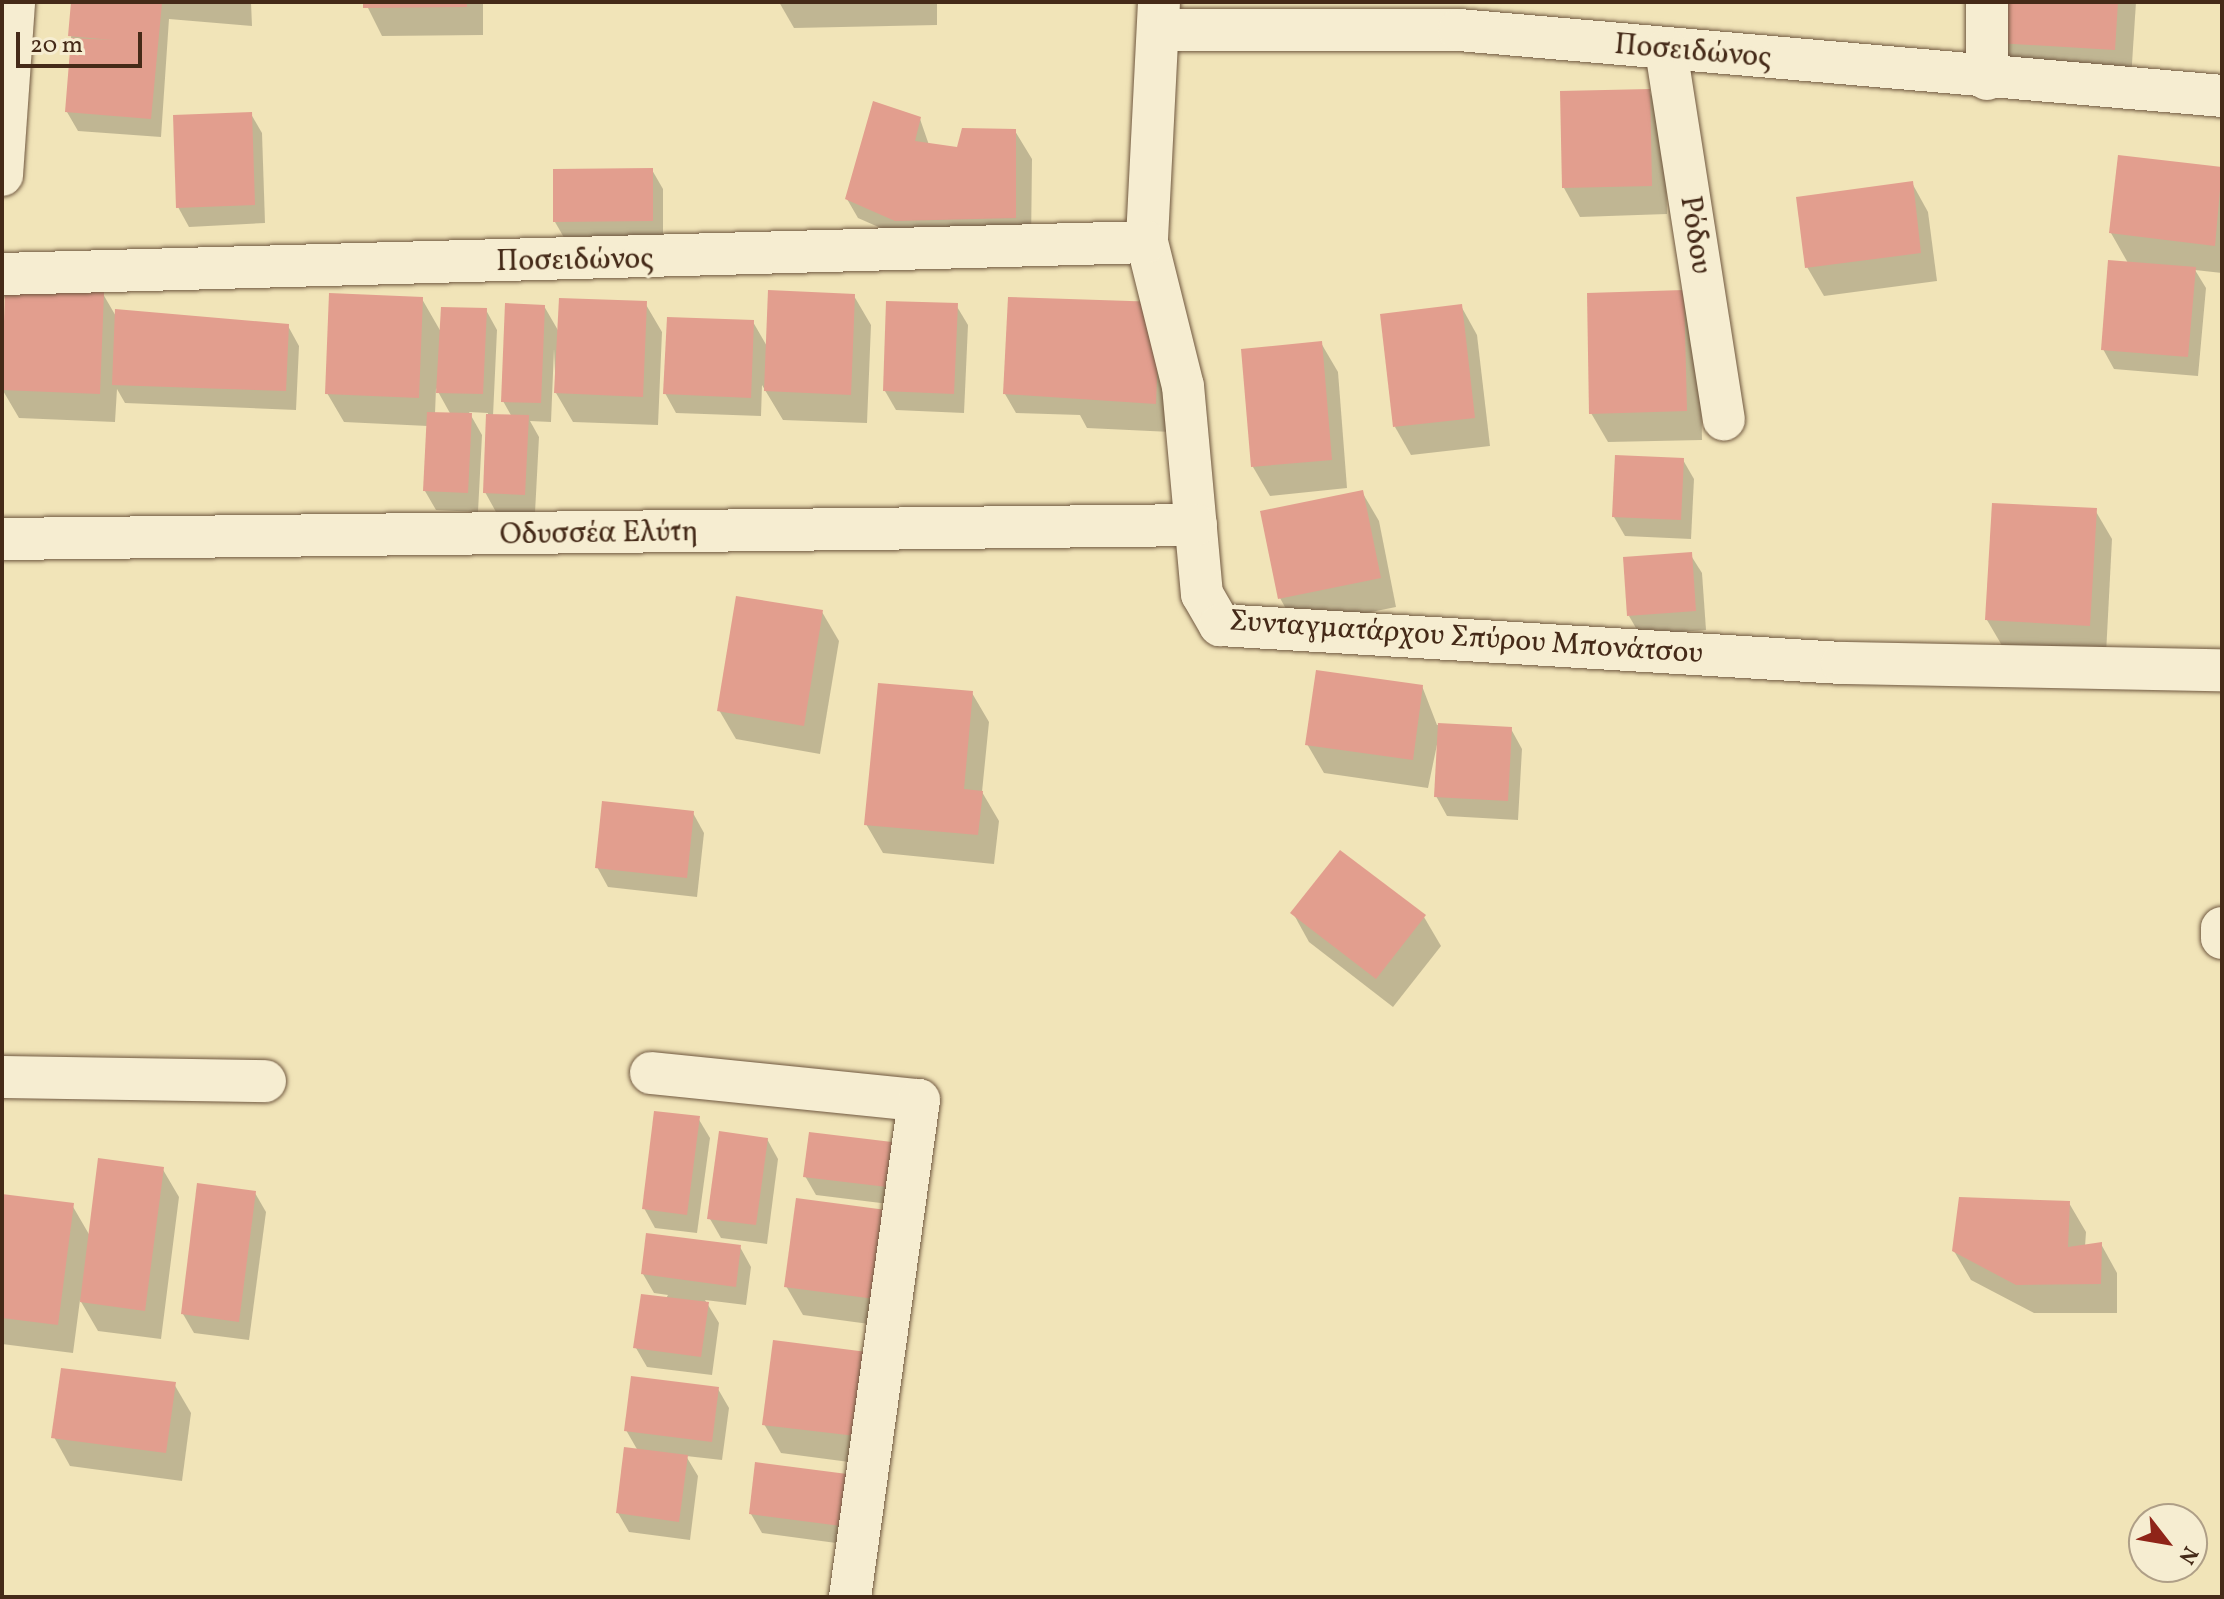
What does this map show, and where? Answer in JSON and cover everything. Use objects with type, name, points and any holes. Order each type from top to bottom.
[{"type":"street","points":[[2,175],[14,2]]},
{"type":"street","points":[[1987,2],[1987,79]]},
{"type":"street","name":"Ποσειδώνος","points":[[1161,16],[1459,30],[1987,79],[2222,96]]},
{"type":"street","name":"Συνταγματάρχου Σπύρου Μπονάτσου","points":[[1161,16],[1147,242],[1183,386],[1206,612],[1220,625],[1842,663],[2222,670]]},
{"type":"street","name":"Ρόδου","points":[[1666,50],[1724,419]]},
{"type":"street","name":"Ποσειδώνος","points":[[2,274],[1147,242]]},
{"type":"street","name":"Οδυσσέα Ελύτη","points":[[2,539],[1196,525]]},
{"type":"street","points":[[2222,928],[2222,938]]},
{"type":"street","points":[[651,1073],[919,1100],[850,1597]]},
{"type":"street","points":[[2,1077],[265,1081]]},
{"type":"building","points":[[71,2],[162,3],[151,119],[65,112],[71,38],[113,40],[68,36]]},
{"type":"building","points":[[363,2],[467,2],[467,7],[363,8]]},
{"type":"building","points":[[1999,2],[2118,2],[2115,50],[1997,43]]},
{"type":"building","points":[[1650,89],[1652,186],[1562,188],[1560,91]]},
{"type":"building","points":[[873,101],[921,117],[915,141],[957,147],[962,128],[1016,129],[1016,218],[895,221],[845,199]]},
{"type":"building","points":[[252,112],[255,205],[176,208],[173,115]]},
{"type":"building","points":[[2118,155],[2222,167],[2215,246],[2109,233]]},
{"type":"building","points":[[653,168],[653,221],[553,222],[553,169]]},
{"type":"building","points":[[1913,181],[1921,253],[1805,268],[1796,197]]},
{"type":"building","points":[[2108,260],[2196,267],[2188,357],[2101,350]]},
{"type":"building","points":[[5,288],[104,292],[100,394],[2,390]]},
{"type":"building","points":[[768,290],[855,294],[851,395],[764,391]]},
{"type":"building","points":[[1684,290],[1687,411],[1589,414],[1587,293]]},
{"type":"building","points":[[329,293],[423,297],[419,398],[325,394]]},
{"type":"building","points":[[1008,297],[1160,302],[1156,404],[1003,394]]},
{"type":"building","points":[[559,298],[647,301],[643,397],[554,393]]},
{"type":"building","points":[[886,301],[958,303],[954,394],[883,391]]},
{"type":"building","points":[[505,303],[545,305],[541,403],[501,402]]},
{"type":"building","points":[[1462,304],[1475,418],[1393,427],[1380,314]]},
{"type":"building","points":[[441,307],[487,308],[483,394],[436,393]]},
{"type":"building","points":[[115,309],[289,324],[286,391],[112,385]]},
{"type":"building","points":[[667,317],[754,320],[751,398],[663,394]]},
{"type":"building","points":[[1322,341],[1332,460],[1251,467],[1241,349]]},
{"type":"building","points":[[427,412],[472,413],[468,493],[423,491]]},
{"type":"building","points":[[486,414],[529,415],[525,495],[483,493]]},
{"type":"building","points":[[1615,455],[1684,458],[1681,520],[1612,517]]},
{"type":"building","points":[[1363,490],[1381,578],[1278,599],[1260,511]]},
{"type":"building","points":[[1992,503],[2097,508],[2090,626],[1985,620]]},
{"type":"building","points":[[1692,552],[1696,611],[1627,616],[1623,557]]},
{"type":"building","points":[[736,596],[823,610],[804,726],[717,711]]},
{"type":"building","points":[[1316,670],[1423,685],[1413,760],[1305,745]]},
{"type":"building","points":[[878,683],[973,691],[964,789],[983,791],[978,835],[864,825]]},
{"type":"building","points":[[1438,723],[1512,727],[1508,801],[1434,797]]},
{"type":"building","points":[[602,801],[694,811],[687,878],[595,868]]},
{"type":"building","points":[[1340,850],[1426,915],[1376,979],[1290,913]]},
{"type":"building","points":[[654,1111],[700,1116],[687,1215],[642,1209]]},
{"type":"building","points":[[719,1131],[768,1138],[756,1225],[707,1219]]},
{"type":"building","points":[[809,1132],[892,1142],[887,1187],[803,1177]]},
{"type":"building","points":[[98,1158],[164,1167],[145,1311],[80,1302]]},
{"type":"building","points":[[197,1183],[256,1191],[239,1322],[181,1314]]},
{"type":"building","points":[[2,1194],[74,1203],[58,1325],[2,1318]]},
{"type":"building","points":[[1959,1197],[2070,1201],[2068,1247],[2102,1242],[2101,1284],[2016,1285],[1952,1251]]},
{"type":"building","points":[[796,1198],[886,1210],[875,1299],[784,1287]]},
{"type":"building","points":[[646,1233],[741,1245],[736,1287],[641,1274]]},
{"type":"building","points":[[641,1294],[709,1302],[701,1357],[633,1348]]},
{"type":"building","points":[[773,1340],[867,1352],[856,1436],[762,1425]]},
{"type":"building","points":[[61,1368],[176,1382],[166,1453],[51,1438]]},
{"type":"building","points":[[631,1376],[719,1387],[712,1442],[624,1431]]},
{"type":"building","points":[[624,1447],[688,1455],[679,1522],[616,1513]]},
{"type":"building","points":[[755,1462],[847,1474],[841,1526],[749,1514]]}]
